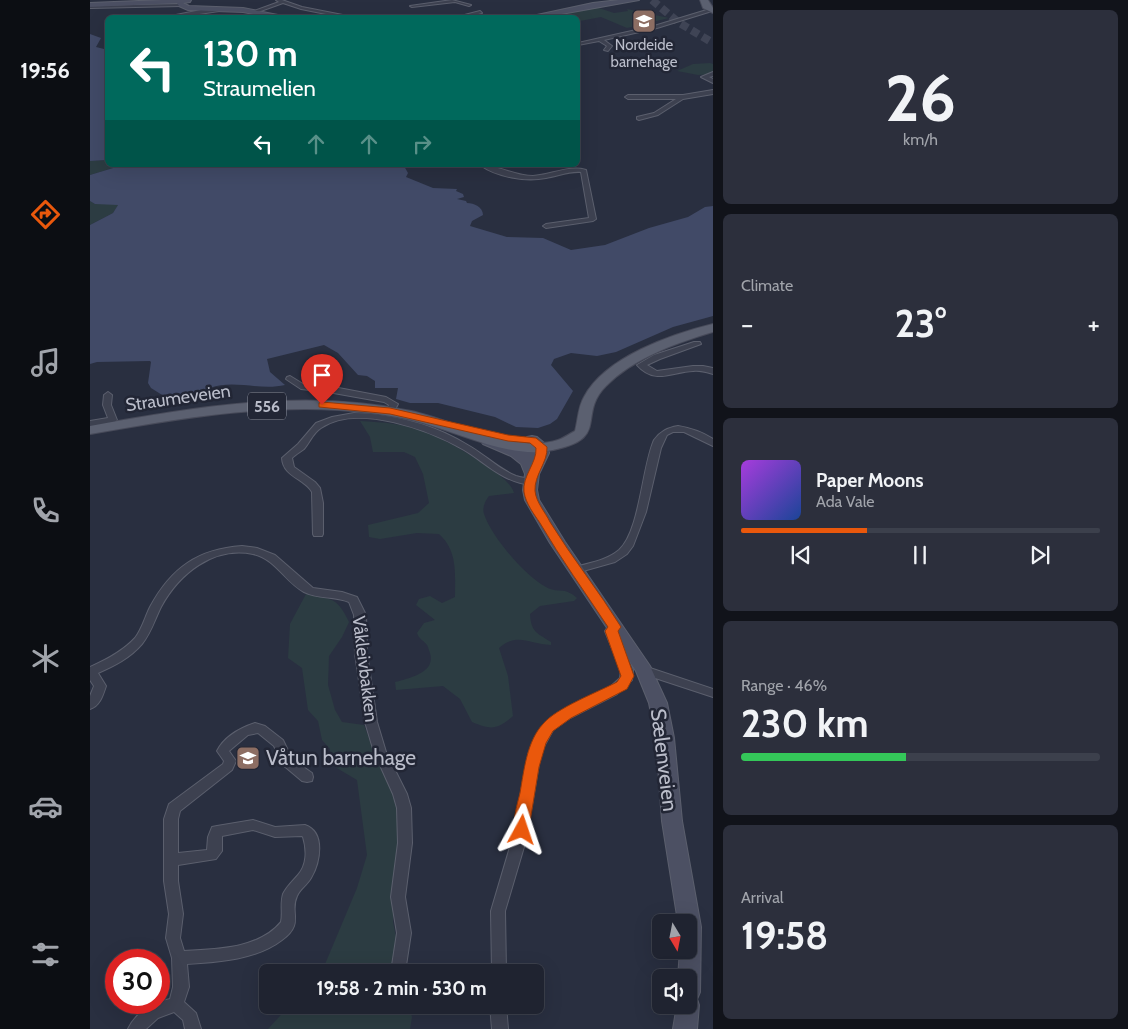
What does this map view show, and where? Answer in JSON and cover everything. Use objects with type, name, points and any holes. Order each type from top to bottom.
[{"type":"main road","points":[[704,0],[706,6],[712,10]]},
{"type":"main road","name":"Straumeveien","points":[[532,459],[577,437],[583,429],[588,402],[596,388],[616,368],[684,338],[713,328]]},
{"type":"main road","name":"Straumeveien","points":[[90,430],[164,416],[260,406],[333,406],[390,411],[508,438],[532,459]]},
{"type":"main road","name":"Straumeveien","points":[[444,424],[500,442],[532,459]]},
{"type":"street","points":[[90,6],[180,4],[196,0]]},
{"type":"street","points":[[540,15],[593,4],[636,0]]},
{"type":"street","points":[[256,11],[280,1],[307,10],[338,15]]},
{"type":"street","points":[[412,6],[454,1],[469,5]]},
{"type":"street","points":[[180,4],[191,8],[256,11],[275,15]]},
{"type":"street","points":[[184,15],[225,9]]},
{"type":"street","points":[[580,44],[670,23],[712,10]]},
{"type":"street","points":[[468,15],[480,12]]},
{"type":"street","points":[[599,39],[610,46],[606,50]]},
{"type":"street","points":[[713,74],[704,77],[713,81]]},
{"type":"street","points":[[628,97],[683,97],[713,92]]},
{"type":"street","points":[[640,118],[656,114],[683,97]]},
{"type":"street","points":[[488,167],[506,175],[530,178],[543,177],[576,169],[584,171],[594,219],[546,226]]},
{"type":"street","points":[[684,338],[697,344],[663,354],[642,365],[650,373],[656,375],[695,367],[713,371]]},
{"type":"street","points":[[290,379],[300,386],[387,400],[394,404],[390,411]]},
{"type":"street","points":[[90,424],[113,420],[107,405],[108,395]]},
{"type":"street","points":[[318,534],[317,492],[312,485],[290,469],[287,465],[287,458],[300,447],[316,427],[347,416],[395,420],[431,430],[454,440],[514,479],[532,459]]},
{"type":"street","points":[[576,570],[613,559],[628,546],[634,534],[659,440],[663,435],[669,430],[679,429],[689,431],[713,443]]},
{"type":"street","name":"Sælenveien","points":[[532,459],[530,495],[535,507],[644,670],[656,698],[663,727],[669,798],[691,943],[690,969]]},
{"type":"street","name":"Våkleivbakken","points":[[90,705],[97,696],[100,686],[90,672],[112,662],[136,644],[155,608],[178,576],[209,556],[223,551],[250,550],[266,554],[306,588],[320,594],[342,595],[353,600],[360,615],[361,653],[371,722],[380,752],[400,794],[404,808],[405,843],[398,897],[404,933],[399,964]]},
{"type":"street","points":[[498,964],[498,911],[522,830],[536,752],[548,727],[566,715],[613,691],[626,680],[627,670],[611,631],[614,627]]},
{"type":"street","points":[[644,670],[713,693]]},
{"type":"street","points":[[175,1005],[179,997],[180,987],[179,958],[173,938],[175,903],[171,881],[171,819],[174,808],[228,768],[230,761],[223,750],[228,743],[244,732],[255,728],[264,731],[282,747],[287,762],[307,777]]},
{"type":"street","points":[[171,860],[211,855],[214,851],[217,831],[253,825],[275,832],[305,830],[310,835],[312,846],[312,861],[308,872],[291,893],[289,921],[281,932],[261,944],[239,952],[179,958]]},
{"type":"street","points":[[136,1029],[157,1009],[175,1005],[189,1015],[192,1020],[193,1029]]},
{"type":"street","points":[[499,1014],[500,1029]]},
{"type":"street","points":[[686,1029],[687,1014]]},
{"type":"shaded area","points":[[596,7],[614,13],[628,11],[627,9],[669,18],[627,28],[601,17],[580,21],[580,15],[559,14]]},
{"type":"shaded area","points":[[693,64],[713,64],[713,74],[698,75],[677,71]]},
{"type":"shaded area","points":[[105,160],[105,167],[116,167],[90,175],[90,161]]},
{"type":"shaded area","points":[[90,201],[95,204],[119,204],[113,213],[90,225]]},
{"type":"shaded area","points":[[360,421],[407,427],[433,435],[469,454],[501,476],[511,486],[514,493],[489,496],[486,500],[483,512],[494,533],[510,555],[538,582],[550,589],[568,592],[577,598],[574,601],[540,606],[530,614],[533,628],[538,634],[551,642],[551,645],[518,640],[506,643],[499,648],[508,676],[513,716],[503,724],[489,727],[472,722],[460,699],[443,686],[396,690],[395,682],[420,674],[429,665],[431,660],[428,646],[417,633],[424,623],[435,620],[416,605],[419,599],[430,596],[442,603],[455,597],[454,563],[450,548],[439,534],[417,533],[380,539],[369,537],[368,525],[418,513],[429,503],[423,474],[415,457],[404,452],[373,452],[370,437]]},
{"type":"shaded area","points":[[306,594],[333,600],[341,608],[349,622],[342,637],[329,656],[328,685],[335,710],[342,722],[364,725],[375,755],[393,788],[400,810],[393,922],[401,964],[325,964],[357,888],[367,855],[357,780],[330,764],[330,749],[322,740],[318,721],[308,710],[302,668],[288,658],[290,624]]},
{"type":"shaded area","points":[[282,1014],[411,1014],[412,1017],[410,1029],[268,1029]]},
{"type":"water","points":[[90,34],[101,38],[96,47],[105,49],[105,160],[90,161]]},
{"type":"water","points":[[116,167],[405,167],[408,173],[406,177],[433,188],[457,189],[456,191],[463,194],[464,197],[457,199],[480,208],[483,215],[472,221],[470,226],[507,237],[543,238],[571,250],[605,245],[649,228],[688,217],[705,207],[713,206],[713,316],[673,327],[616,352],[597,356],[571,353],[554,359],[551,365],[573,391],[557,419],[550,424],[538,428],[516,427],[495,417],[438,403],[410,403],[396,399],[398,388],[375,388],[375,381],[367,376],[358,375],[338,353],[324,345],[267,359],[270,372],[285,385],[266,387],[228,385],[210,388],[211,391],[181,401],[167,398],[151,388],[148,383],[150,361],[97,362],[90,364],[90,225],[113,213],[118,205],[95,204],[90,201],[90,175]]},
{"type":"tunnel","points":[[652,0],[678,22],[713,43]]},
{"type":"place","name":"Nordeide barnehage","points":[[644,21]]},
{"type":"place","name":"Våtun barnehage","points":[[248,758]]},
{"type":"route","points":[[322,405],[390,411],[508,438],[532,440],[542,447],[542,453],[532,474],[530,495],[540,516],[614,627],[611,631],[627,670],[627,676],[622,685],[566,715],[548,727],[539,743],[532,767],[522,830]]}]
